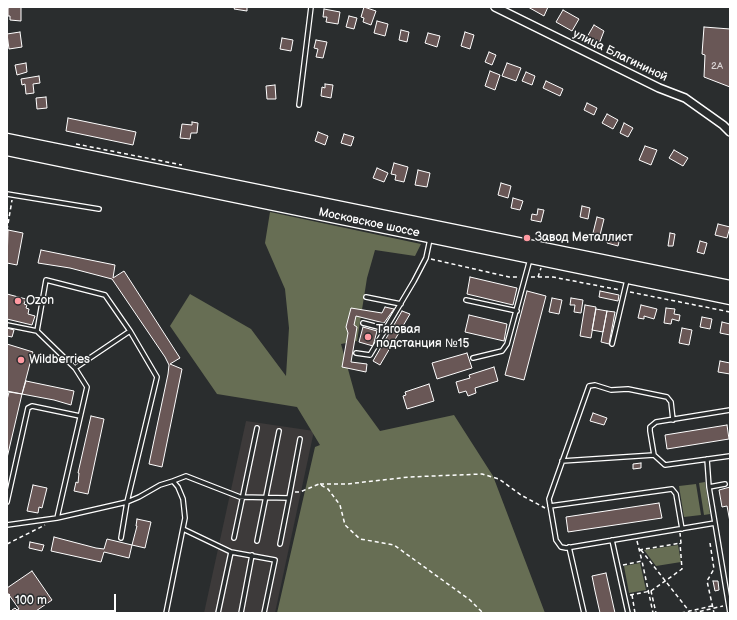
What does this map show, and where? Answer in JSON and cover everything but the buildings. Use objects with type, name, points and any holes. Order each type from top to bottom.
[{"type":"main road","name":"Московское шоссе","points":[[7,140],[730,287]]},
{"type":"main road","name":"Московское шоссе","points":[[7,149],[730,298]]},
{"type":"street","name":"улица Благининой","points":[[495,7],[659,88],[685,98],[723,125],[730,132]]},
{"type":"lane","points":[[298,106],[311,7]]},
{"type":"lane","points":[[7,194],[99,209]]},
{"type":"lane","points":[[356,352],[370,355],[401,304],[426,258],[431,236]]},
{"type":"lane","points":[[473,358],[502,351],[507,344],[526,277],[530,256]]},
{"type":"lane","points":[[612,344],[628,276]]},
{"type":"lane","points":[[37,331],[46,280],[105,295],[130,331],[157,377],[127,502],[121,538]]},
{"type":"lane","points":[[366,297],[401,304]]},
{"type":"lane","points":[[466,300],[517,311]]},
{"type":"lane","points":[[363,323],[386,329]]},
{"type":"lane","points":[[7,325],[37,331],[75,368],[87,387],[57,518]]},
{"type":"lane","points":[[75,368],[130,331]]},
{"type":"lane","points":[[673,420],[671,402],[667,397],[628,388],[611,390],[592,385],[587,389],[549,499],[556,540],[561,546],[569,547],[715,523]]},
{"type":"lane","points":[[7,502],[28,408],[32,406],[80,416]]},
{"type":"lane","points":[[730,410],[656,422],[650,427],[654,455],[665,466],[730,456]]},
{"type":"lane","points":[[234,538],[257,428]]},
{"type":"lane","points":[[257,541],[279,431]]},
{"type":"lane","points":[[280,544],[300,439]]},
{"type":"lane","points":[[562,461],[654,455]]},
{"type":"lane","points":[[707,459],[709,487],[730,613]]},
{"type":"lane","points":[[7,525],[57,518],[127,502],[160,485],[186,476],[222,492],[242,497],[289,498]]},
{"type":"lane","points":[[166,613],[185,518],[183,499],[178,487],[173,481]]},
{"type":"lane","points":[[709,487],[725,484]]},
{"type":"lane","points":[[550,506],[672,489],[676,494],[680,529]]},
{"type":"lane","points":[[183,528],[231,552],[275,560],[264,613]]},
{"type":"lane","points":[[612,540],[628,613]]},
{"type":"lane","points":[[569,547],[584,613]]},
{"type":"lane","points":[[218,613],[231,552]]},
{"type":"lane","points":[[240,613],[252,555]]},
{"type":"path","points":[[7,230],[13,195]]},
{"type":"path","points":[[426,258],[509,276],[553,277],[730,312]]},
{"type":"path","points":[[290,492],[300,492],[319,484],[348,484],[409,477],[482,474],[499,479],[521,495],[545,508]]},
{"type":"path","points":[[319,484],[328,489],[340,505],[345,525],[360,538],[394,545],[470,600],[483,613]]},
{"type":"path","points":[[7,544],[57,518]]},
{"type":"path","points":[[624,597],[651,591],[682,569],[680,529]]},
{"type":"path","points":[[636,536],[653,613]]},
{"type":"path","points":[[640,550],[680,543]]},
{"type":"path","points":[[710,543],[714,569],[707,581],[714,613]]},
{"type":"path","points":[[640,550],[689,611]]},
{"type":"path","points":[[617,566],[642,561]]},
{"type":"path","points":[[651,591],[656,613]]},
{"type":"path","points":[[632,595],[635,613],[642,613]]},
{"type":"path","points":[[681,613],[729,605]]},
{"type":"path","points":[[693,613],[713,607]]},
{"type":"shaded area","points":[[246,421],[314,431],[275,613],[204,613]]},
{"type":"green space","points":[[270,212],[421,244],[415,256],[375,250],[367,278],[357,341],[341,344],[356,398],[380,431],[454,415],[493,476],[545,613],[277,613],[315,447],[320,445],[297,407],[217,394],[170,326],[190,294],[251,329],[286,376],[289,328],[285,289],[265,243]]},
{"type":"green space","points":[[705,482],[710,514],[704,515],[699,483]]},
{"type":"green space","points":[[696,484],[701,515],[684,517],[679,486]]},
{"type":"green space","points":[[678,545],[681,562],[656,566],[644,550]]},
{"type":"green space","points":[[640,563],[646,590],[629,593],[624,566]]},
{"type":"place","name":"Завод Металлист","points":[[527,238]]},
{"type":"place","name":"Ozon","points":[[18,301]]},
{"type":"place","name":"Тяговая подстанция №15","points":[[368,337]]},
{"type":"place","name":"Wildberries","points":[[21,360]]}]
